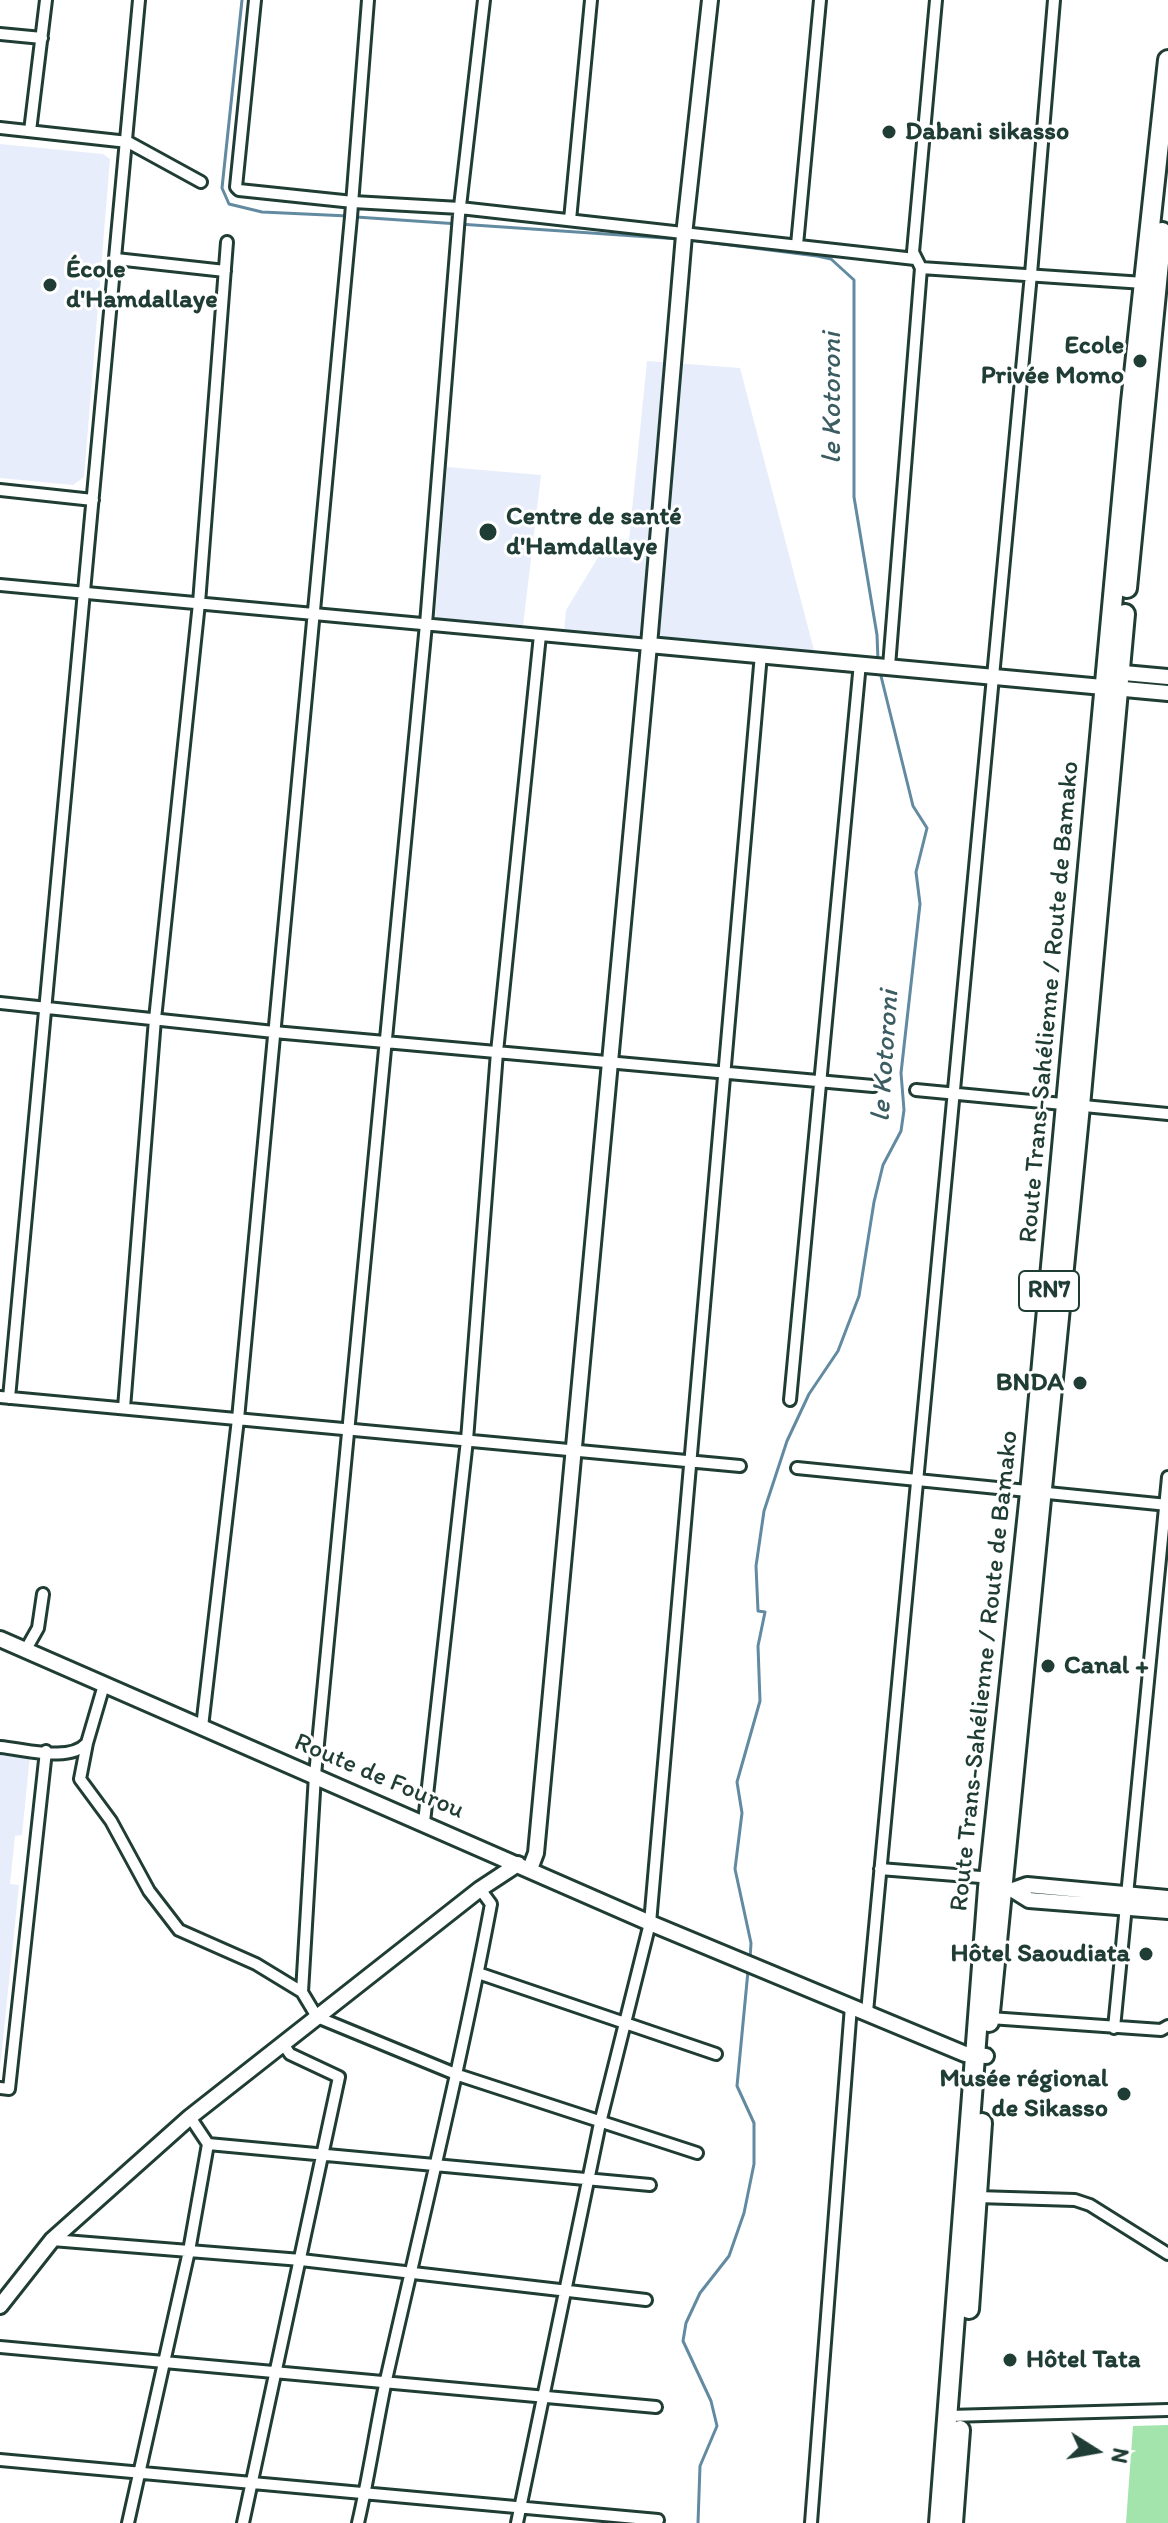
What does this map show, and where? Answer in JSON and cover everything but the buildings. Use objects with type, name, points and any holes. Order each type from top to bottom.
[{"type":"highway","name":"Route Trans-Sahélienne / Route de Bamako","points":[[1113,680],[1160,332],[1168,60]]},
{"type":"highway","name":"Route Trans-Sahélienne / Route de Bamako","points":[[953,2523],[955,2417],[980,2056],[1074,1106],[1113,680],[1144,283],[1168,162]]},
{"type":"highway","name":"Route Trans-Sahélienne / Route de Bamako","points":[[939,2523],[955,2417],[977,2197],[980,2056],[990,2018],[999,1885]]},
{"type":"street","points":[[30,131],[46,0]]},
{"type":"street","points":[[139,0],[45,1007],[4,1397],[740,1466]]},
{"type":"street","points":[[255,0],[236,187],[243,191],[570,220],[683,237],[797,245],[918,264],[1144,283]]},
{"type":"street","points":[[202,1727],[238,1419],[353,202],[368,0]]},
{"type":"street","points":[[302,1992],[315,1775],[351,1430],[384,1042],[426,624],[458,228],[484,0]]},
{"type":"street","points":[[570,220],[591,0]]},
{"type":"street","points":[[0,2306],[52,2240],[190,2117],[480,1889],[524,1866],[536,1853],[649,645],[683,237],[710,0]]},
{"type":"street","points":[[797,245],[820,0]]},
{"type":"street","points":[[889,666],[936,0]]},
{"type":"street","points":[[867,2012],[1031,274],[1054,0]]},
{"type":"street","points":[[0,34],[42,38]]},
{"type":"street","points":[[0,128],[128,142],[201,182]]},
{"type":"street","points":[[124,1408],[155,1019],[199,603],[227,242]]},
{"type":"street","points":[[116,259],[225,271]]},
{"type":"street","points":[[0,490],[93,500]]},
{"type":"street","points":[[0,585],[993,677],[1113,680],[1168,677]]},
{"type":"street","points":[[424,1822],[467,1440],[497,1052],[540,635]]},
{"type":"street","points":[[517,2523],[600,2123],[650,1923],[761,654]]},
{"type":"street","points":[[790,1400],[819,1080],[864,663]]},
{"type":"street","points":[[1113,680],[1168,693]]},
{"type":"street","points":[[0,1003],[274,1032],[873,1086]]},
{"type":"street","points":[[916,1090],[1168,1114]]},
{"type":"street","points":[[797,1468],[1167,1505]]},
{"type":"street","points":[[1114,2028],[1168,1477]]},
{"type":"street","points":[[25,1651],[38,1628],[43,1594]]},
{"type":"street","name":"Route de Fourou","points":[[0,1639],[765,1972],[980,2056]]},
{"type":"street","points":[[104,1685],[80,1779],[111,1821],[149,1891],[179,1930],[256,1964],[302,1992],[317,2017],[458,2075],[697,2153]]},
{"type":"street","points":[[0,1747],[66,1754],[81,1750],[87,1743]]},
{"type":"street","points":[[0,2088],[9,2089],[46,1751]]},
{"type":"street","points":[[880,1869],[999,1885],[1029,1900],[1168,1898]]},
{"type":"street","points":[[358,2523],[386,2383],[458,2075],[478,1973],[491,1904],[480,1889]]},
{"type":"street","points":[[1126,1901],[1168,1911]]},
{"type":"street","points":[[478,1973],[716,2054]]},
{"type":"street","points":[[811,2523],[851,2006]]},
{"type":"street","points":[[990,2018],[1114,2028],[1161,2030],[1168,2026]]},
{"type":"street","points":[[243,2523],[339,2077],[290,2054],[283,2044]]},
{"type":"street","points":[[128,2523],[189,2251],[208,2144],[190,2117]]},
{"type":"street","points":[[208,2144],[650,2185]]},
{"type":"street","points":[[977,2197],[1075,2200],[1090,2205],[1168,2254]]},
{"type":"street","points":[[52,2240],[301,2260],[646,2300]]},
{"type":"street","points":[[0,2347],[656,2407]]},
{"type":"street","points":[[955,2417],[1168,2410]]},
{"type":"street","points":[[0,2460],[658,2520]]},
{"type":"shaded area","name":"École d'Hamdallaye","points":[[0,144],[103,154],[110,159],[84,477],[73,485],[0,478]]},
{"type":"shaded area","points":[[647,361],[740,368],[815,654],[564,632],[566,610],[610,538],[629,540]]},
{"type":"shaded area","name":"Centre de santé d'Hamdallaye","points":[[447,467],[541,475],[523,626],[435,619]]},
{"type":"shaded area","points":[[0,1754],[30,1756],[22,1835],[15,1836],[10,1884],[19,1885],[0,2068]]},
{"type":"green space","points":[[1168,2425],[1168,2523],[1126,2523],[1133,2426]]},
{"type":"waterway","points":[[242,0],[222,188],[229,204],[262,212],[348,216]]},
{"type":"waterway","points":[[803,239],[826,0]]},
{"type":"waterway","name":"le Kotoroni","points":[[356,217],[679,239]]},
{"type":"waterway","name":"le Kotoroni","points":[[690,240],[831,259],[854,280],[854,497],[877,635],[878,661]]},
{"type":"waterway","name":"le Kotoroni","points":[[750,1960],[751,1943],[735,1869],[742,1813],[737,1782],[760,1701],[758,1646],[765,1612],[758,1611],[756,1566],[764,1511],[787,1441],[809,1394],[838,1351],[859,1296],[874,1202],[883,1165],[901,1131],[904,1110],[901,1073],[920,904],[916,872],[927,828],[913,806],[880,672]]},
{"type":"waterway","name":"le Kotoroni","points":[[698,2523],[700,2466],[717,2426],[711,2401],[683,2341],[686,2323],[700,2293],[729,2256],[744,2213],[754,2164],[754,2123],[737,2086],[748,1971]]},
{"type":"place","name":"Dabani sikasso","points":[[889,132]]},
{"type":"place","name":"École d'Hamdallaye","points":[[50,285]]},
{"type":"place","name":"Ecole Privée Momo","points":[[1140,361]]},
{"type":"place","name":"Centre de santé d'Hamdallaye","points":[[488,532]]},
{"type":"place","name":"BNDA","points":[[1080,1383]]},
{"type":"place","name":"Canal +","points":[[1048,1666]]},
{"type":"place","name":"Hôtel Saoudiata","points":[[1146,1954]]},
{"type":"place","name":"Musée régional de Sikasso","points":[[1124,2094]]},
{"type":"place","name":"Hôtel Tata","points":[[1010,2360]]}]
